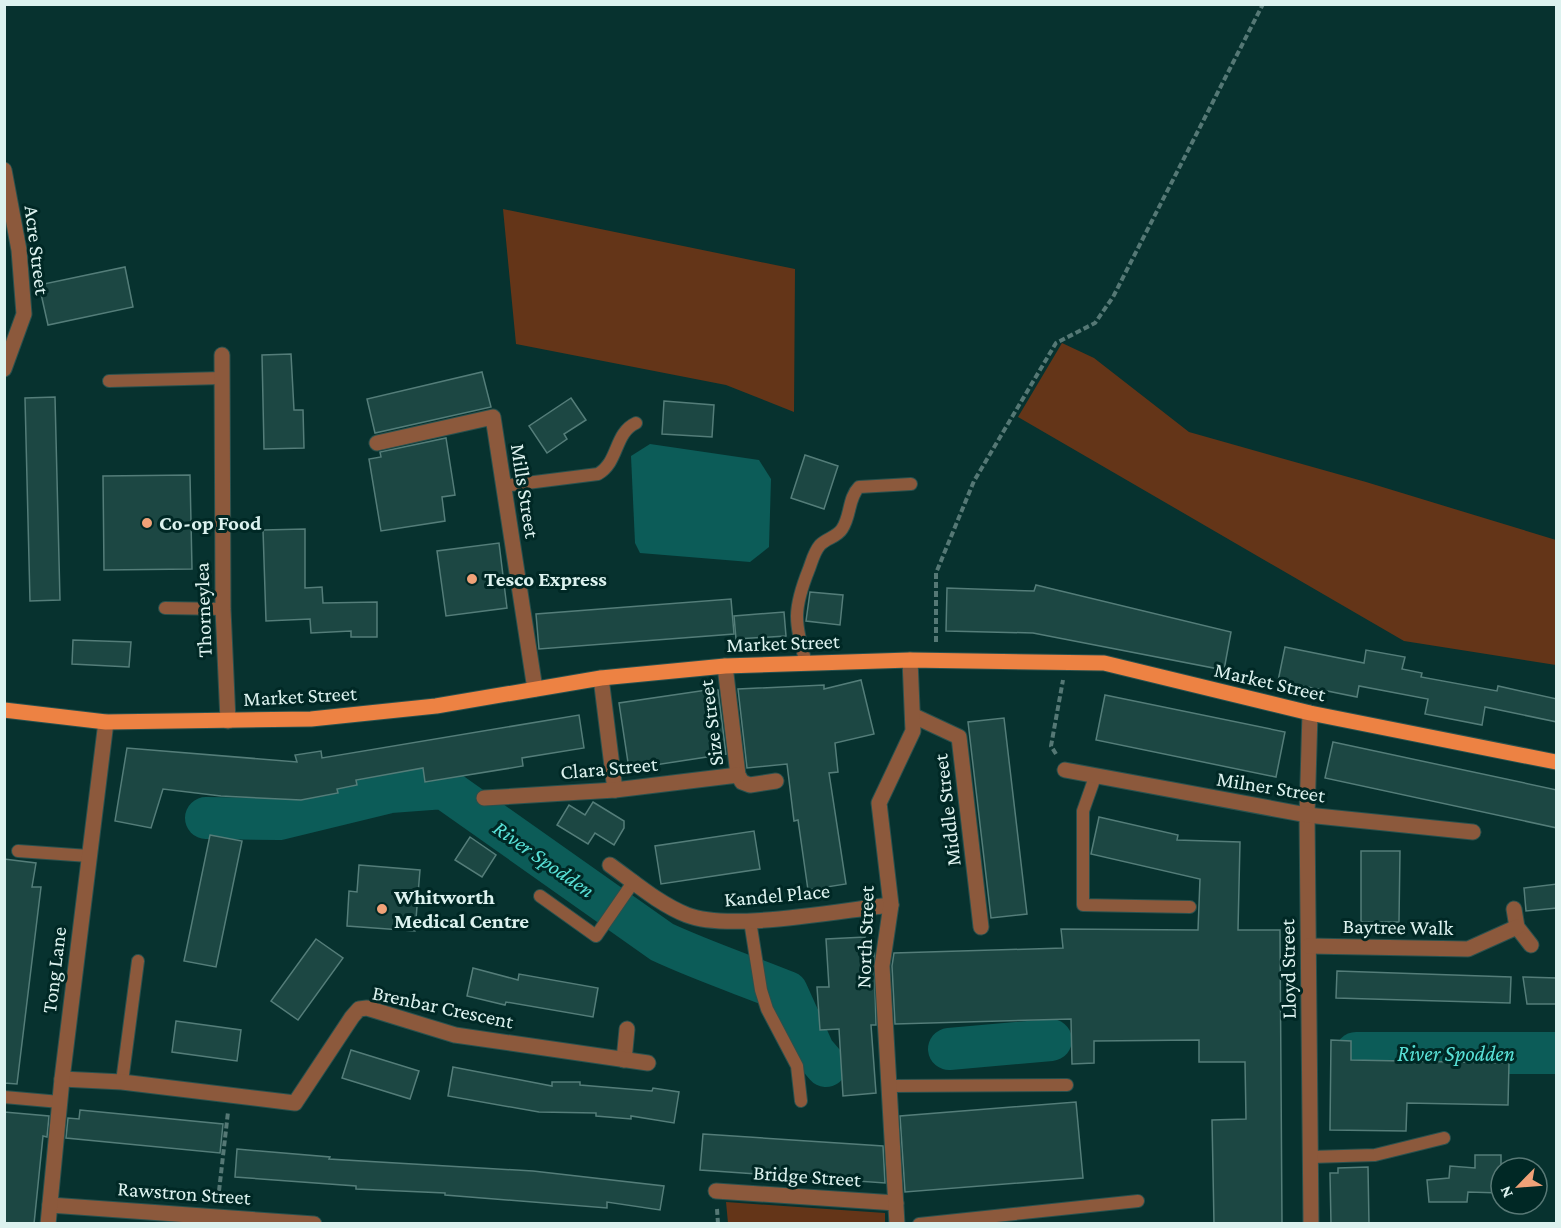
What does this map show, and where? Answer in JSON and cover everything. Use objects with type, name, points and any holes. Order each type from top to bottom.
[{"type":"main road","name":"Market Street","points":[[4,710],[106,722],[311,718],[424,708],[600,678],[725,666],[910,660],[1104,663],[1310,714],[1557,762]]},
{"type":"street","name":"Acre Street","points":[[4,170],[19,250],[24,314],[6,362]]},
{"type":"street","name":"Thorneylea","points":[[222,355],[223,609],[228,721]]},
{"type":"street","name":"Mills Street","points":[[377,443],[493,417],[535,689]]},
{"type":"street","name":"North Street","points":[[897,1224],[882,966],[891,905],[879,804],[908,745],[914,716],[910,660]]},
{"type":"street","name":"Size Street","points":[[725,666],[738,775]]},
{"type":"street","points":[[600,678],[615,790]]},
{"type":"street","name":"Lloyd Street","points":[[1310,714],[1307,815],[1311,1224]]},
{"type":"street","name":"Middle Street","points":[[914,716],[959,737],[981,927]]},
{"type":"street","name":"Tong Lane","points":[[48,1224],[62,1079],[106,722]]},
{"type":"street","name":"Milner Street","points":[[1065,770],[1307,815],[1473,832]]},
{"type":"street","points":[[738,775],[742,782],[750,785],[776,781]]},
{"type":"street","name":"Clara Street","points":[[484,798],[615,790],[738,775]]},
{"type":"street","name":"Kandel Place","points":[[610,865],[630,887],[686,915],[703,920],[750,921],[891,905]]},
{"type":"street","points":[[1514,909],[1517,927],[1531,945]]},
{"type":"street","name":"Baytree Walk","points":[[1309,946],[1468,949],[1517,927]]},
{"type":"street","name":"Brenbar Crescent","points":[[62,1079],[122,1082],[295,1103],[352,1017],[359,1009],[367,1008],[455,1035],[648,1063]]},
{"type":"street","points":[[624,1060],[627,1029]]},
{"type":"street","name":"Bridge Street","points":[[716,1191],[896,1203]]},
{"type":"street","name":"Rawstron Street","points":[[50,1205],[151,1217],[216,1216],[314,1224]]},
{"type":"lane","points":[[109,381],[222,378]]},
{"type":"lane","points":[[503,486],[598,474],[607,469],[622,433],[636,423]]},
{"type":"lane","points":[[806,663],[796,618],[798,593],[815,552],[822,543],[839,534],[844,526],[854,493],[859,487],[911,484]]},
{"type":"lane","points":[[165,608],[223,609]]},
{"type":"lane","points":[[1095,777],[1083,812],[1083,905],[1190,907]]},
{"type":"lane","points":[[18,851],[89,856]]},
{"type":"lane","points":[[540,896],[596,936],[630,887]]},
{"type":"lane","points":[[750,921],[761,990],[767,1009],[798,1066],[801,1101]]},
{"type":"lane","points":[[122,1082],[138,961]]},
{"type":"lane","points":[[889,1086],[1067,1085]]},
{"type":"lane","points":[[4,1097],[60,1102]]},
{"type":"lane","points":[[1311,1157],[1375,1155],[1444,1138]]},
{"type":"lane","points":[[919,1224],[1138,1201]]},
{"type":"path","points":[[936,661],[936,573],[974,481],[1056,343],[1095,323],[1113,297],[1263,4]]},
{"type":"path","points":[[1051,746],[1063,679]]},
{"type":"path","points":[[216,1216],[230,1095]]},
{"type":"shaded area","points":[[503,209],[795,269],[794,412],[726,385],[516,344]]},
{"type":"shaded area","points":[[1062,343],[1094,358],[1189,432],[1366,482],[1556,540],[1556,665],[1404,641],[1018,417]]},
{"type":"shaded area","points":[[726,1202],[885,1213],[885,1223],[728,1223]]},
{"type":"water","points":[[650,444],[759,460],[771,479],[769,547],[750,562],[640,553],[635,543],[631,456]]},
{"type":"building","points":[[125,267],[133,307],[48,325],[39,285]]},
{"type":"building","points":[[291,354],[294,410],[303,410],[304,448],[264,449],[262,355]]},
{"type":"building","points":[[482,372],[491,407],[375,433],[367,399]]},
{"type":"building","points":[[55,397],[60,600],[30,601],[25,398]]},
{"type":"building","points":[[571,398],[586,420],[564,434],[567,439],[547,453],[529,426]]},
{"type":"building","points":[[664,401],[714,405],[712,437],[662,434]]},
{"type":"building","points":[[446,438],[455,495],[442,497],[445,521],[381,531],[369,459],[381,457],[380,452]]},
{"type":"building","points":[[805,455],[838,466],[824,509],[791,498]]},
{"type":"building","name":"Co-op Food","points":[[190,475],[192,569],[104,570],[103,476]]},
{"type":"building","points":[[305,529],[305,588],[322,587],[323,603],[377,602],[377,637],[351,637],[351,631],[311,633],[310,619],[266,621],[263,530]]},
{"type":"building","name":"Tesco Express","points":[[499,543],[507,608],[446,616],[437,551]]},
{"type":"building","points":[[1036,585],[1231,632],[1224,670],[1033,633],[946,631],[947,588],[1034,591]]},
{"type":"building","points":[[810,592],[843,595],[840,625],[806,621]]},
{"type":"building","points":[[731,599],[734,634],[539,649],[536,614]]},
{"type":"building","points":[[784,612],[786,636],[736,639],[734,616]]},
{"type":"building","points":[[73,640],[131,642],[129,667],[72,664]]},
{"type":"building","points":[[1285,647],[1364,663],[1366,650],[1405,657],[1402,669],[1422,673],[1421,677],[1497,691],[1498,686],[1557,699],[1557,722],[1485,707],[1482,725],[1425,714],[1428,699],[1359,686],[1357,697],[1278,681]]},
{"type":"building","points":[[861,680],[874,734],[835,743],[838,772],[829,773],[846,884],[808,890],[798,820],[794,821],[787,764],[747,768],[738,689],[824,685],[824,689]]},
{"type":"building","points":[[718,690],[726,754],[629,769],[619,703]]},
{"type":"building","points":[[1105,695],[1285,732],[1276,777],[1096,740]]},
{"type":"building","points":[[579,715],[584,748],[522,758],[523,766],[425,782],[423,768],[356,780],[357,785],[337,789],[338,793],[301,800],[221,796],[163,789],[151,828],[115,821],[127,748],[297,762],[295,755],[321,751],[322,758]]},
{"type":"building","points":[[1004,718],[1027,914],[991,918],[968,722]]},
{"type":"building","points":[[1333,742],[1557,790],[1557,828],[1325,778]]},
{"type":"building","points":[[593,802],[624,821],[624,828],[614,845],[595,833],[588,844],[557,825],[569,805],[585,815]]},
{"type":"building","points":[[1099,817],[1178,835],[1177,840],[1240,842],[1238,930],[1280,930],[1282,1224],[1214,1224],[1212,1120],[1246,1119],[1245,1062],[1199,1062],[1199,1040],[1094,1041],[1094,1063],[1072,1064],[1071,1019],[895,1024],[892,966],[894,953],[1063,948],[1061,929],[1198,930],[1200,879],[1091,854]]},
{"type":"building","points":[[754,831],[760,869],[661,884],[655,846]]},
{"type":"building","points":[[210,835],[242,841],[216,967],[184,961]]},
{"type":"building","points":[[470,837],[496,855],[482,877],[455,860]]},
{"type":"building","points":[[1361,851],[1400,851],[1399,922],[1361,922]]},
{"type":"building","points":[[4,859],[36,863],[32,887],[41,887],[17,1084],[4,1083]]},
{"type":"building","name":"Whitworth Medical Centre","points":[[359,865],[420,870],[415,931],[347,926],[349,891],[357,892]]},
{"type":"building","points":[[1557,884],[1557,908],[1526,911],[1524,888]]},
{"type":"building","points":[[865,937],[867,954],[874,953],[876,1025],[871,1025],[876,1093],[843,1096],[839,1029],[820,1030],[817,987],[829,987],[826,939]]},
{"type":"building","points":[[316,939],[343,958],[298,1020],[271,1001]]},
{"type":"building","points":[[473,968],[518,980],[519,974],[598,988],[593,1017],[506,1002],[505,1005],[467,996]]},
{"type":"building","points":[[1337,971],[1511,977],[1510,1003],[1336,998]]},
{"type":"building","points":[[1523,977],[1557,978],[1557,1004],[1527,1004]]},
{"type":"building","points":[[176,1021],[241,1030],[237,1061],[172,1052]]},
{"type":"building","points":[[1331,1040],[1351,1041],[1351,1060],[1509,1063],[1508,1105],[1407,1103],[1406,1131],[1330,1130]]},
{"type":"building","points":[[351,1050],[419,1071],[410,1099],[342,1078]]},
{"type":"building","points":[[453,1067],[552,1086],[552,1082],[580,1082],[580,1085],[652,1091],[653,1088],[679,1092],[674,1123],[631,1116],[631,1119],[596,1116],[596,1113],[539,1112],[448,1096]]},
{"type":"building","points":[[1076,1102],[1083,1178],[905,1192],[900,1116]]},
{"type":"building","points":[[80,1110],[223,1124],[220,1153],[66,1138],[68,1118],[79,1119]]},
{"type":"building","points":[[4,1112],[49,1116],[47,1137],[43,1136],[34,1224],[4,1224]]},
{"type":"building","points":[[703,1134],[883,1146],[885,1183],[700,1170]]},
{"type":"building","points":[[237,1149],[330,1157],[329,1159],[533,1171],[664,1186],[660,1210],[607,1202],[607,1208],[445,1195],[445,1193],[356,1189],[356,1186],[235,1177]]},
{"type":"building","points":[[1475,1155],[1501,1155],[1489,1156],[1489,1193],[1468,1192],[1467,1202],[1429,1202],[1427,1180],[1449,1178],[1450,1166],[1475,1168]]},
{"type":"building","points":[[1368,1167],[1369,1224],[1331,1224],[1330,1173],[1338,1173],[1338,1168]]},
{"type":"waterway","name":"River Spodden","points":[[206,818],[279,819],[390,792],[444,788],[662,942],[787,992],[814,1052],[826,1066]]},
{"type":"waterway","name":"River Spodden","points":[[949,1049],[1051,1040]]},
{"type":"waterway","name":"River Spodden","points":[[1356,1053],[1556,1053]]},
{"type":"place","name":"Co-op Food","points":[[147,523]]},
{"type":"place","name":"Tesco Express","points":[[472,579]]},
{"type":"place","name":"Whitworth Medical Centre","points":[[382,909]]}]
